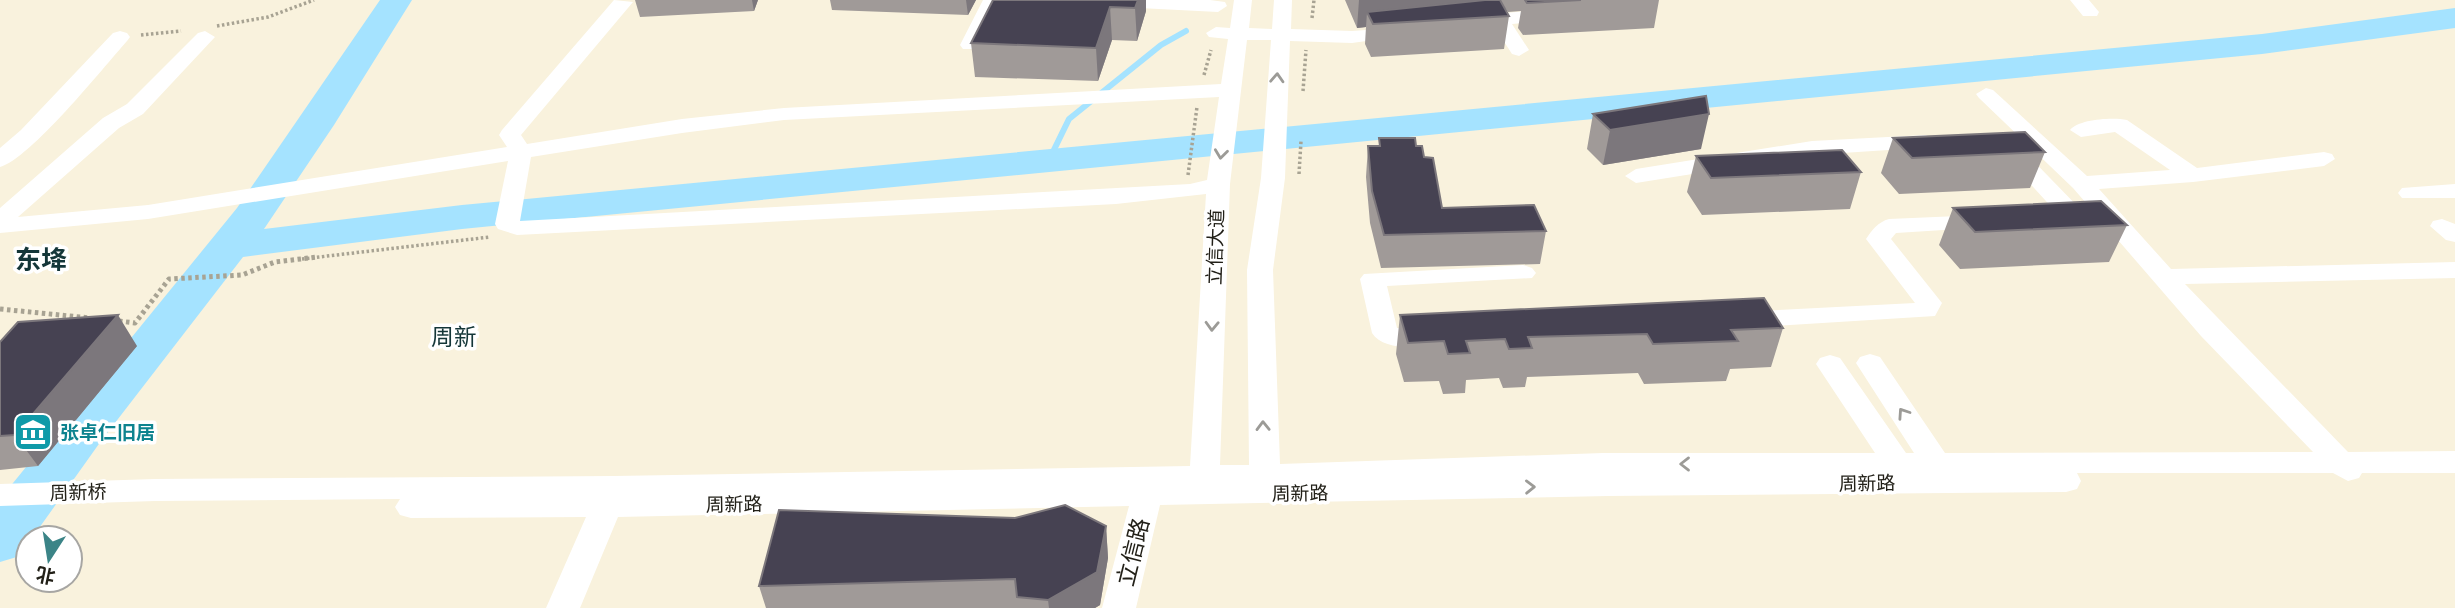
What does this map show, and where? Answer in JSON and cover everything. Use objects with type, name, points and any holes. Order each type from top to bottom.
[{"type":"street","points":[[623,0],[510,135],[521,152],[507,224],[517,228],[1116,197],[1190,191],[1218,184]]},
{"type":"street","points":[[970,45],[992,0]]},
{"type":"street","points":[[1100,0],[1218,6]]},
{"type":"street","name":"立信大道","points":[[1205,485],[1218,184],[1243,0]]},
{"type":"street","points":[[1265,484],[1260,270],[1273,178],[1274,120],[1283,0]]},
{"type":"street","points":[[1488,0],[1519,50]]},
{"type":"street","points":[[1459,24],[1568,13]]},
{"type":"street","points":[[1216,33],[1352,37],[1419,29]]},
{"type":"street","points":[[0,160],[29,135],[120,37]]},
{"type":"street","points":[[3,216],[111,123],[135,109],[205,37]]},
{"type":"street","points":[[3,216],[148,212],[521,152],[784,114],[1230,90]]},
{"type":"street","points":[[1986,94],[2081,183],[2163,277],[2349,471]]},
{"type":"street","points":[[2081,130],[2119,125],[2193,175]]},
{"type":"street","points":[[1985,139],[1999,138],[2075,218],[2035,220]]},
{"type":"street","points":[[1636,176],[1812,148],[1945,141]]},
{"type":"street","points":[[2081,183],[2193,175],[2324,159]]},
{"type":"street","points":[[2410,193],[2455,191]]},
{"type":"street","points":[[1718,321],[1926,310],[1930,303],[1878,239],[1889,226],[2009,221]]},
{"type":"street","points":[[2455,225],[2442,226],[2455,235]]},
{"type":"street","points":[[2163,277],[2455,270]]},
{"type":"street","points":[[1454,335],[1399,338],[1385,333],[1373,279],[1523,273]]},
{"type":"street","points":[[1870,363],[1937,464]]},
{"type":"street","points":[[1830,364],[1898,464]]},
{"type":"street","name":"周新路","points":[[151,499],[614,487],[1608,485],[2349,471],[2455,462]]},
{"type":"street","name":"周新路","points":[[1265,484],[1603,464],[1937,464],[2349,471],[2455,477]]},
{"type":"street","name":"周新路","points":[[151,499],[607,506],[1147,496],[1205,485]]},
{"type":"street","name":"周新桥","points":[[0,495],[151,499]]},
{"type":"street","name":"立信路","points":[[1119,608],[1147,496]]},
{"type":"street","name":"周新桥","points":[[0,512],[151,499]]},
{"type":"street","points":[[563,608],[607,506]]},
{"type":"path","points":[[1303,92],[1307,37],[1314,0]]},
{"type":"path","points":[[1188,174],[1199,91],[1216,33]]},
{"type":"path","points":[[110,320],[135,323],[169,279],[242,275],[275,262],[493,237],[507,224]]},
{"type":"path","points":[[0,309],[97,319]]},
{"type":"building","points":[[993,0],[1138,0],[1135,8],[1110,7],[1096,48],[971,43]]},
{"type":"building","points":[[1500,0],[1509,16],[1373,24],[1367,12]]},
{"type":"building","points":[[1525,0],[1581,0],[1527,3]]},
{"type":"building","points":[[1706,96],[1709,114],[1610,130],[1593,114]]},
{"type":"building","points":[[2025,132],[2045,152],[1912,158],[1893,138]]},
{"type":"building","points":[[1379,138],[1415,138],[1416,146],[1422,146],[1424,157],[1433,158],[1442,208],[1534,205],[1546,231],[1384,235],[1372,191],[1368,146],[1380,146]]},
{"type":"building","points":[[1842,150],[1861,172],[1711,178],[1696,156]]},
{"type":"building","points":[[2101,201],[2127,225],[1975,232],[1953,208]]},
{"type":"building","points":[[1764,298],[1783,328],[1731,330],[1738,341],[1653,344],[1647,334],[1528,337],[1532,348],[1509,349],[1505,339],[1466,341],[1470,353],[1448,354],[1444,341],[1408,343],[1400,315]]},
{"type":"building","points":[[118,315],[15,435],[0,436],[0,342],[18,322]]},
{"type":"building","points":[[1065,505],[1106,526],[1097,572],[1048,600],[1017,597],[1015,579],[759,586],[779,510],[1015,518]]},
{"type":"waterway","points":[[230,246],[315,125],[396,0]]},
{"type":"waterway","points":[[230,246],[462,217],[2262,44],[2455,18]]},
{"type":"waterway","points":[[1048,162],[1069,119],[1161,45],[1186,31]]},
{"type":"waterway","points":[[0,541],[83,429],[230,246]]},
{"type":"place","name":"张卓仁旧居","points":[[33,432]]},
{"type":"district","name":"东鿍","points":[[41,260]]},
{"type":"district","name":"周新","points":[[454,337]]}]
